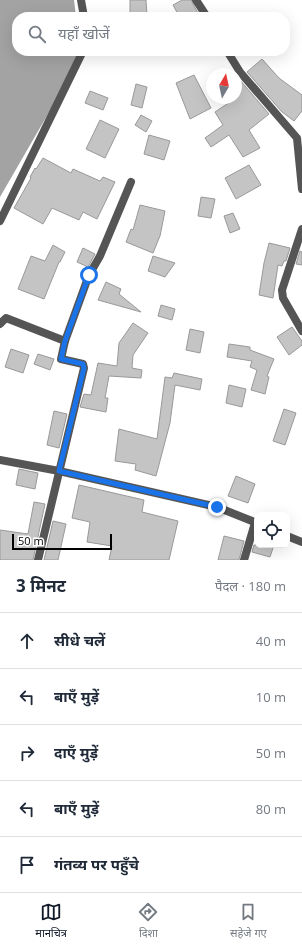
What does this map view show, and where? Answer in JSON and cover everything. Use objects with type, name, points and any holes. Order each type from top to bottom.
[{"type":"street","points":[[81,0],[83,12]]},
{"type":"street","points":[[196,0],[204,12]]},
{"type":"street","points":[[0,221],[80,56]]},
{"type":"street","points":[[230,56],[240,72],[297,138],[302,189]]},
{"type":"street","points":[[38,560],[84,368],[83,364],[61,359],[65,341],[89,275],[100,256],[131,182]]},
{"type":"street","points":[[302,230],[282,290],[283,298],[302,331]]},
{"type":"street","points":[[0,324],[6,318],[65,341]]},
{"type":"street","points":[[0,460],[59,471],[217,507],[254,522]]},
{"type":"street","points":[[244,560],[254,529]]},
{"type":"street","points":[[290,537],[302,542]]},
{"type":"shaded area","points":[[0,0],[74,0],[75,12],[12,12],[12,56],[77,56],[52,107],[0,197]]},
{"type":"building","points":[[130,0],[146,0],[147,12],[130,12]]},
{"type":"building","points":[[182,0],[191,0],[197,12],[177,12],[173,5]]},
{"type":"building","points":[[262,59],[279,78],[302,95],[302,111],[294,121],[282,112],[247,72]]},
{"type":"building","points":[[194,75],[206,98],[206,104],[209,104],[211,108],[190,119],[176,83]]},
{"type":"building","points":[[242,82],[269,114],[249,130],[260,148],[243,157],[229,135],[211,147],[205,138],[223,125],[215,112],[227,104],[242,104]]},
{"type":"building","points":[[136,84],[147,87],[142,108],[131,105]]},
{"type":"building","points":[[90,91],[108,98],[103,110],[85,103]]},
{"type":"building","points":[[141,115],[152,121],[146,132],[135,125]]},
{"type":"building","points":[[100,120],[119,129],[105,158],[86,149]]},
{"type":"building","points":[[149,135],[170,141],[164,160],[144,154]]},
{"type":"building","points":[[43,158],[71,173],[73,169],[100,181],[103,177],[115,182],[97,219],[83,212],[79,220],[52,208],[43,224],[14,208],[35,168],[36,169]]},
{"type":"building","points":[[249,165],[261,185],[236,199],[225,178]]},
{"type":"building","points":[[201,197],[215,199],[211,218],[198,216]]},
{"type":"building","points":[[140,205],[165,211],[160,236],[153,253],[126,242],[131,229],[133,230]]},
{"type":"building","points":[[233,213],[240,229],[230,233],[224,216]]},
{"type":"building","points":[[269,243],[290,248],[286,261],[284,261],[282,266],[278,265],[273,298],[259,295]]},
{"type":"building","points":[[53,245],[65,252],[59,262],[44,299],[18,289],[31,256],[45,261]]},
{"type":"building","points":[[83,248],[95,254],[88,267],[77,262]]},
{"type":"building","points":[[300,251],[302,252],[302,265],[296,264]]},
{"type":"building","points":[[153,256],[175,263],[165,277],[148,271]]},
{"type":"building","points":[[106,282],[121,289],[119,294],[141,312],[98,300]]},
{"type":"building","points":[[161,305],[175,309],[172,320],[158,316]]},
{"type":"building","points":[[133,323],[148,333],[133,355],[132,368],[142,370],[141,378],[109,376],[105,398],[108,398],[106,412],[80,407],[84,394],[91,395],[98,363],[117,366],[119,343]]},
{"type":"building","points":[[292,327],[302,341],[302,345],[289,355],[277,337]]},
{"type":"building","points":[[190,329],[204,332],[200,353],[186,350]]},
{"type":"building","points":[[229,344],[250,347],[250,350],[274,359],[267,376],[269,377],[265,394],[251,390],[257,370],[250,367],[252,361],[227,357]]},
{"type":"building","points":[[11,349],[29,355],[23,373],[5,367]]},
{"type":"building","points":[[38,354],[54,359],[50,370],[34,364]]},
{"type":"building","points":[[174,373],[202,379],[200,390],[175,385],[170,423],[156,476],[135,470],[136,464],[115,461],[119,429],[157,439],[165,377],[172,378]]},
{"type":"building","points":[[229,385],[246,389],[242,407],[226,403]]},
{"type":"building","points":[[284,409],[296,413],[285,445],[273,441]]},
{"type":"building","points":[[54,411],[67,414],[59,448],[47,445]]},
{"type":"building","points":[[19,469],[38,473],[35,489],[16,485]]},
{"type":"building","points":[[236,476],[255,484],[248,503],[228,496]]},
{"type":"building","points":[[79,485],[144,500],[142,512],[178,521],[169,560],[109,560],[112,546],[87,542],[90,522],[72,518]]},
{"type":"building","points":[[34,502],[45,504],[33,560],[0,560],[0,530],[28,534]]},
{"type":"building","points":[[53,521],[66,524],[58,560],[44,560]]},
{"type":"building","points":[[224,536],[244,541],[239,560],[218,560]]},
{"type":"building","points":[[254,545],[254,548],[273,548],[270,557],[252,552]]},
{"type":"route","points":[[89,275],[65,341],[61,359],[83,364],[84,368],[59,471],[217,507]]}]
